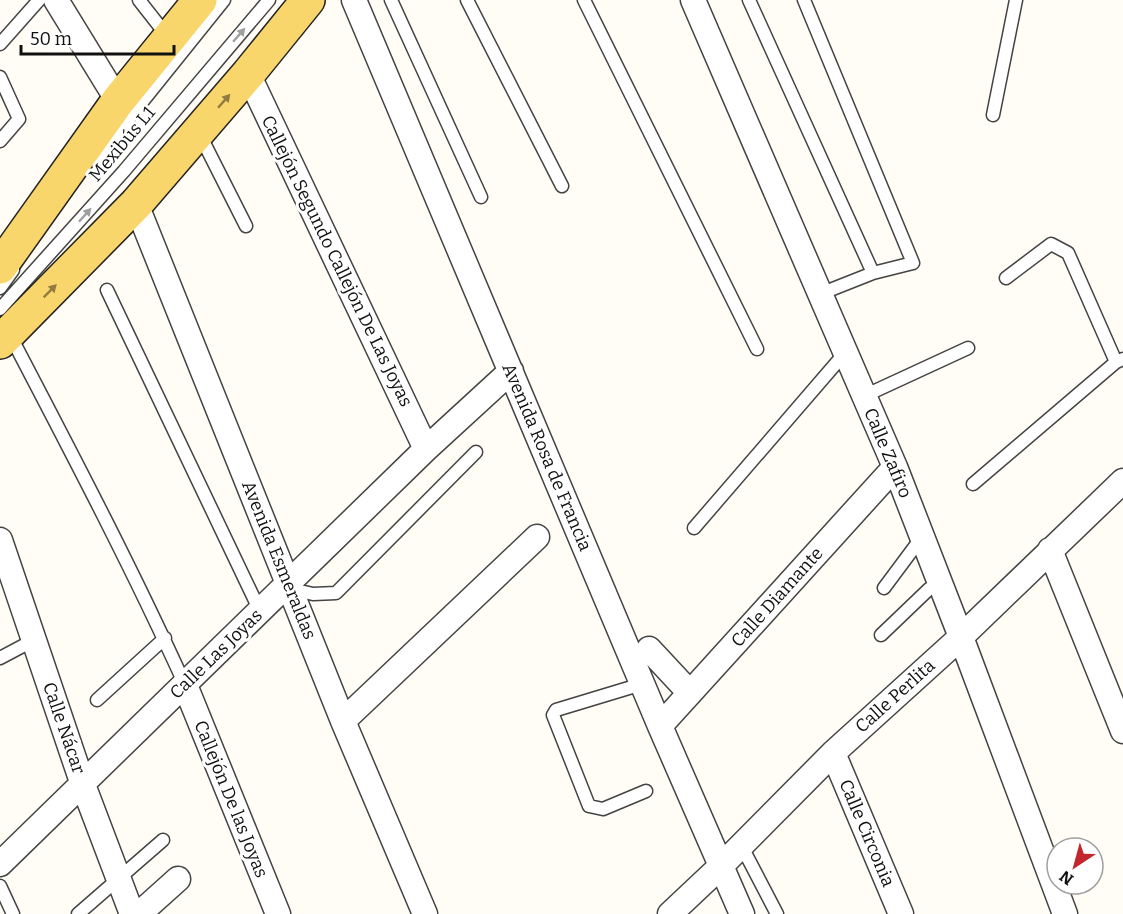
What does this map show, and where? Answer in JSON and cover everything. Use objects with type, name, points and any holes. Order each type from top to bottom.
[{"type":"main road","points":[[0,267],[118,101],[200,0]]},
{"type":"main road","points":[[3,328],[136,204],[248,74],[308,0]]},
{"type":"street","points":[[56,0],[118,101]]},
{"type":"street","name":"Avenida Rosa de Francia","points":[[354,0],[642,684],[742,914]]},
{"type":"street","name":"Calle Zafiro","points":[[693,0],[895,467],[1065,914]]},
{"type":"street","name":"Callejón Segundo Callejón De Las Joyas","points":[[248,74],[426,448]]},
{"type":"street","name":"Avenida Esmeraldas","points":[[136,204],[343,721],[425,914]]},
{"type":"street","name":"Calle Las Joyas","points":[[0,864],[260,610],[289,586],[426,448],[511,371]]},
{"type":"street","name":"Calle Diamante","points":[[660,726],[895,467]]},
{"type":"street","name":"Calle Perlita","points":[[670,914],[833,753],[961,637],[1123,481]]},
{"type":"street","points":[[343,721],[537,537]]},
{"type":"street","name":"Calle Nácar","points":[[0,540],[82,782],[132,914]]},
{"type":"street","points":[[1050,550],[1123,731]]},
{"type":"street","points":[[650,649],[690,693]]},
{"type":"street","name":"Callejón De las Joyas","points":[[184,685],[278,914]]},
{"type":"street","name":"Calle Circonia","points":[[833,753],[902,914]]},
{"type":"street","points":[[139,914],[178,879]]},
{"type":"lane","points":[[0,44],[39,0]]},
{"type":"lane","points":[[139,0],[169,38]]},
{"type":"lane","name":"Mexibús L1","points":[[91,165],[224,0]]},
{"type":"lane","name":"Mexibús L1","points":[[3,328],[124,171],[269,0]]},
{"type":"lane","points":[[391,0],[481,197]]},
{"type":"lane","points":[[467,0],[562,186]]},
{"type":"lane","points":[[584,0],[757,349]]},
{"type":"lane","points":[[749,0],[873,273]]},
{"type":"lane","points":[[804,0],[913,263],[873,273],[820,294]]},
{"type":"lane","points":[[993,115],[1016,0]]},
{"type":"lane","points":[[0,77],[19,118],[0,141]]},
{"type":"lane","points":[[198,132],[246,226]]},
{"type":"lane","name":"Mexibús L1","points":[[0,288],[70,190]]},
{"type":"lane","points":[[973,484],[1120,360],[1068,253],[1051,244],[1006,278]]},
{"type":"lane","points":[[107,290],[260,610]]},
{"type":"lane","points":[[3,328],[107,522],[165,638],[184,685]]},
{"type":"lane","points":[[864,396],[968,348]]},
{"type":"lane","points":[[694,528],[845,353]]},
{"type":"lane","points":[[289,586],[313,594],[336,593],[476,452]]},
{"type":"lane","points":[[884,588],[922,537]]},
{"type":"lane","points":[[881,635],[929,589],[940,582]]},
{"type":"lane","points":[[97,700],[165,638]]},
{"type":"lane","points":[[0,658],[34,640]]},
{"type":"lane","points":[[642,684],[556,710],[553,715],[589,806],[603,808],[646,791]]},
{"type":"lane","points":[[78,914],[163,840]]},
{"type":"lane","points":[[741,845],[777,914]]},
{"type":"lane","points":[[0,886],[13,914]]}]
